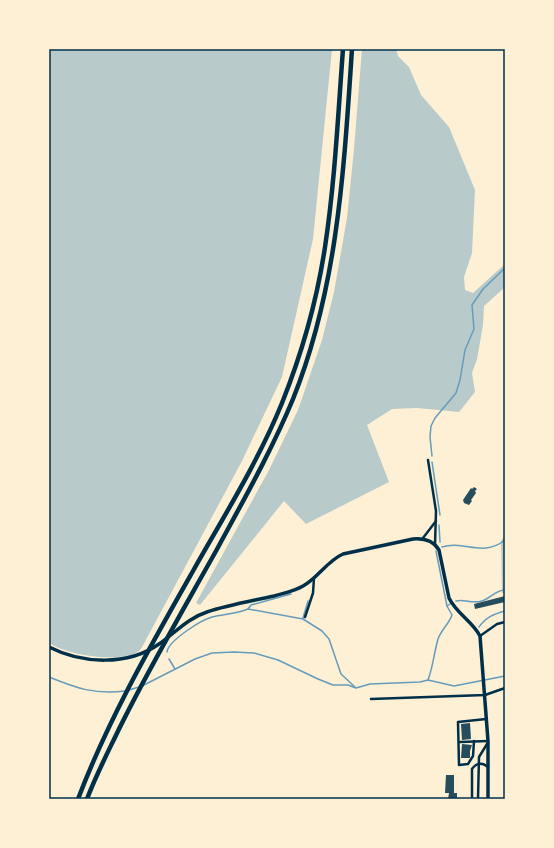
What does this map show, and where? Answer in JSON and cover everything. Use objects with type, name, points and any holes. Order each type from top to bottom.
[{"type":"highway","points":[[78,799],[120,706],[143,660],[262,448],[294,370],[309,322],[326,247],[332,198],[343,49]]},
{"type":"highway","points":[[88,797],[136,695],[254,480],[293,398],[318,323],[334,250],[345,150],[352,49]]},
{"type":"main road","points":[[49,647],[67,654],[92,659],[112,660],[136,655],[157,645],[184,624],[200,614],[289,592],[302,587],[332,561],[343,554],[423,538],[435,544],[440,553],[449,598],[453,605],[480,636],[487,719],[489,769],[488,799]]},
{"type":"street","points":[[428,460],[436,520],[435,544]]},
{"type":"street","points":[[423,538],[436,520]]},
{"type":"street","points":[[305,617],[313,593],[314,578]]},
{"type":"street","points":[[480,636],[497,624],[505,622]]},
{"type":"street","points":[[371,699],[485,695],[505,688]]},
{"type":"street","points":[[474,741],[473,756],[468,764],[459,765],[460,742],[458,722],[487,719]]},
{"type":"street","points":[[460,742],[488,741],[479,757],[478,799]]},
{"type":"street","points":[[472,799],[472,769],[474,766],[479,764],[485,764],[489,769]]},
{"type":"shaded area","points":[[49,49],[332,49],[313,239],[282,377],[242,461],[141,649],[134,654],[125,656],[102,657],[78,654],[49,643]]},
{"type":"shaded area","points":[[362,49],[396,49],[398,56],[409,67],[421,95],[449,127],[475,190],[472,253],[464,277],[465,290],[473,293],[505,264],[505,287],[484,306],[483,325],[477,359],[472,373],[475,392],[459,412],[417,408],[392,409],[367,425],[389,482],[306,524],[284,501],[200,605],[196,603],[269,470],[298,410],[322,340],[334,292],[347,218]]},
{"type":"shaded area","points":[[505,535],[505,593],[502,593],[501,541]]},
{"type":"building","points":[[474,487],[477,489],[471,500],[472,501],[469,505],[464,503],[463,500],[471,488],[472,489]]},
{"type":"building","points":[[505,596],[505,602],[475,609],[474,604]]},
{"type":"building","points":[[470,723],[471,739],[462,740],[461,724]]},
{"type":"building","points":[[462,744],[472,745],[470,758],[461,758]]},
{"type":"building","points":[[446,775],[454,775],[454,793],[457,793],[457,799],[448,799],[449,793],[445,793]]},
{"type":"waterway","points":[[432,456],[430,437],[431,426],[435,418],[456,393],[460,380],[465,350],[474,329],[472,305],[483,289],[505,268]]},
{"type":"waterway","points":[[432,462],[440,515]]},
{"type":"waterway","points":[[439,525],[440,542]]},
{"type":"waterway","points":[[442,547],[458,545],[489,548],[505,540]]},
{"type":"waterway","points":[[436,551],[447,606]]},
{"type":"waterway","points":[[456,601],[482,601],[498,591],[505,590]]},
{"type":"waterway","points":[[248,609],[251,605],[291,594]]},
{"type":"waterway","points":[[303,618],[308,601]]},
{"type":"waterway","points":[[428,680],[438,639],[452,615],[447,606],[450,604]]},
{"type":"waterway","points":[[167,652],[173,642],[193,626],[212,617],[248,609],[303,619],[322,631],[329,639],[341,674],[355,687]]},
{"type":"waterway","points":[[479,627],[490,616],[505,611]]},
{"type":"waterway","points":[[142,686],[195,659],[212,653],[234,652],[254,653],[278,660],[333,685],[348,685],[356,688],[370,684],[420,682],[428,680],[454,686],[505,676]]},
{"type":"waterway","points":[[169,659],[175,669]]},
{"type":"waterway","points":[[49,677],[86,690],[104,692],[125,691]]},
{"type":"waterway","points":[[129,690],[139,687]]}]
